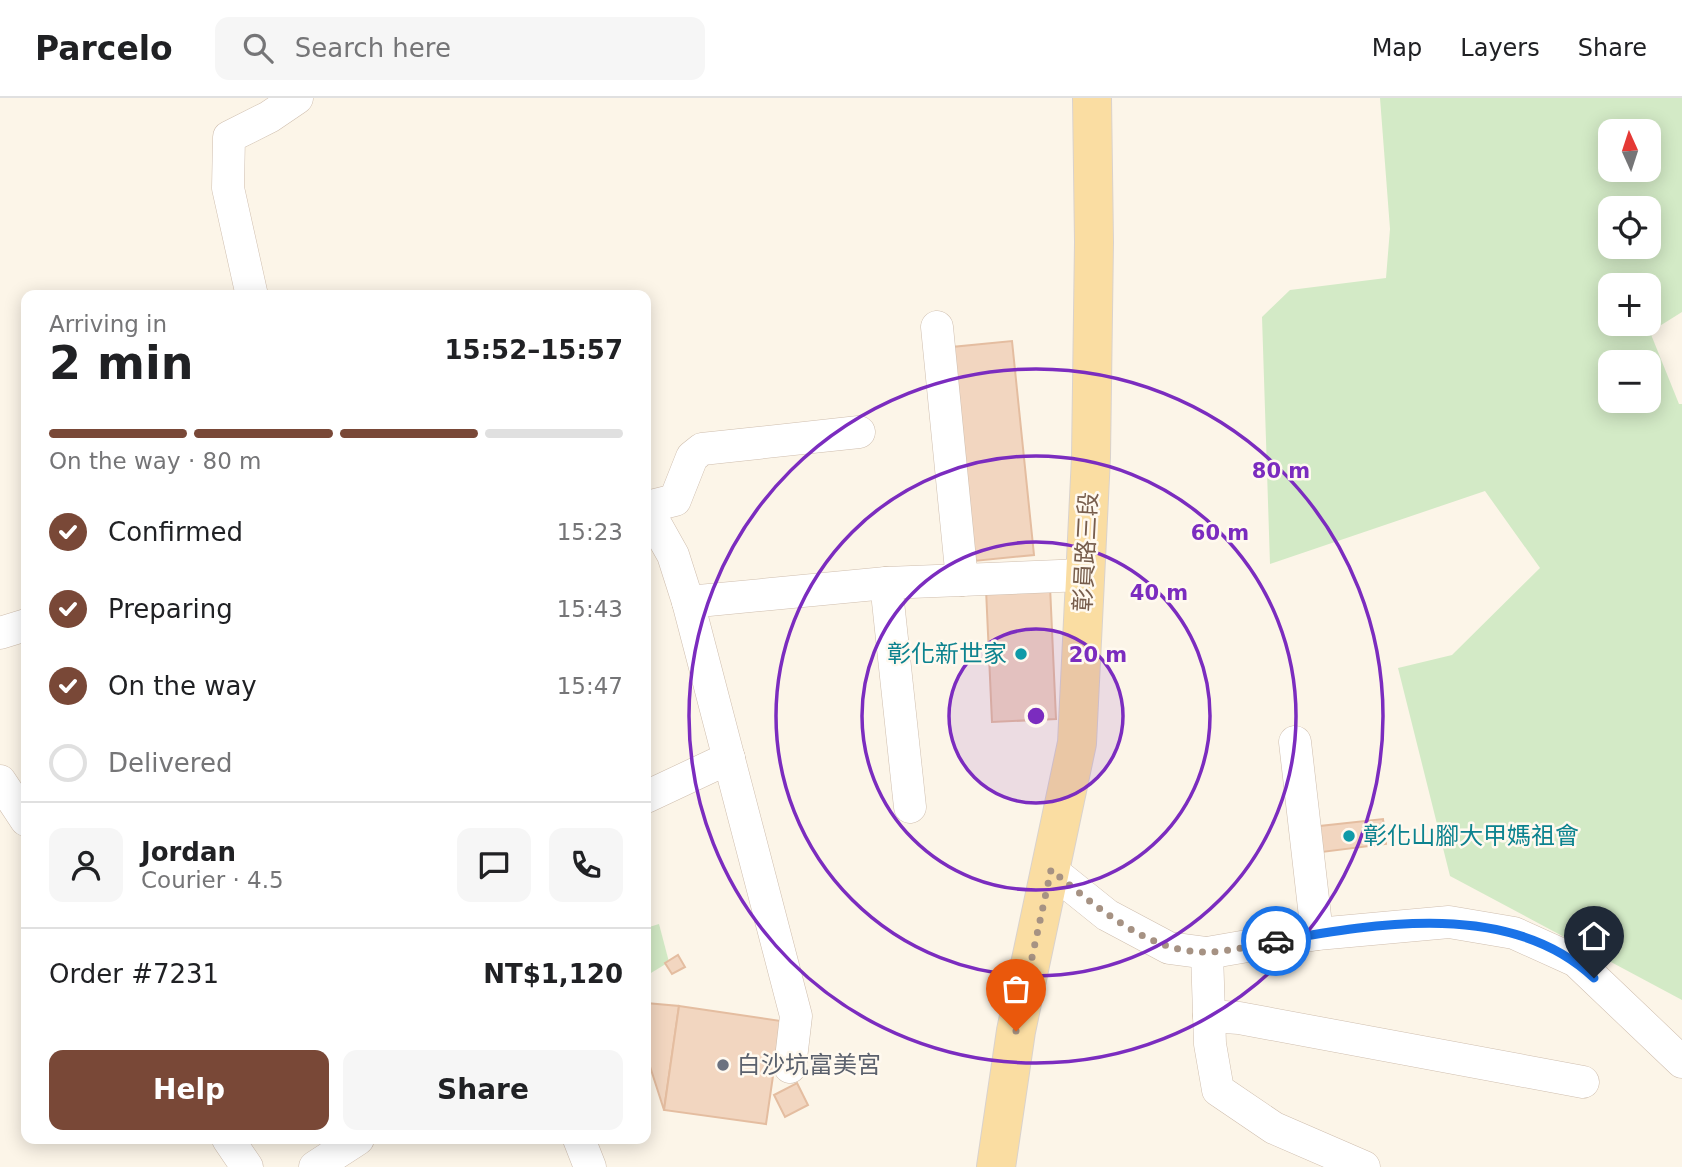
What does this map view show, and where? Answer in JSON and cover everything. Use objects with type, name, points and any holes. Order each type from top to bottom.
[{"type":"main road","name":"彰員路三段","points":[[996,1167],[1016,1031],[1077,743],[1091,457],[1094,256],[1092,98]]},
{"type":"street","points":[[251,290],[228,188],[229,137],[297,98]]},
{"type":"street","points":[[937,327],[962,580]]},
{"type":"street","points":[[651,506],[675,500],[692,457],[702,449],[859,432]]},
{"type":"street","points":[[651,516],[673,555],[688,602],[796,1016],[790,1067]]},
{"type":"street","points":[[688,602],[886,583],[1084,575]]},
{"type":"street","points":[[886,583],[910,807]]},
{"type":"street","points":[[0,633],[21,627]]},
{"type":"street","points":[[1295,742],[1317,934]]},
{"type":"street","points":[[651,795],[729,758]]},
{"type":"street","points":[[0,781],[21,812]]},
{"type":"street","points":[[1051,870],[1107,915],[1169,948],[1207,953],[1317,934],[1449,922],[1514,933],[1576,961],[1682,1062]]},
{"type":"street","points":[[1207,953],[1210,1044],[1219,1090],[1274,1128],[1363,1167]]},
{"type":"street","points":[[1209,1016],[1240,1018],[1583,1082]]},
{"type":"street","points":[[231,1144],[247,1167]]},
{"type":"street","points":[[315,1167],[350,1144]]},
{"type":"street","points":[[581,1144],[590,1167]]},
{"type":"green space","points":[[1380,98],[1682,98],[1682,312],[1661,325],[1661,273],[1598,273],[1598,336],[1652,336],[1657,350],[1598,350],[1598,413],[1661,413],[1661,359],[1679,404],[1682,404],[1682,1000],[1450,876],[1398,668],[1452,655],[1540,568],[1485,491],[1270,564],[1262,317],[1290,290],[1386,278],[1390,229]]},
{"type":"green space","points":[[659,924],[669,962],[651,973],[651,926]]},
{"type":"building","points":[[1012,341],[1034,555],[974,561],[952,347]]},
{"type":"building","name":"彰化新世家","points":[[1050,586],[1056,719],[992,722],[986,589]]},
{"type":"building","name":"彰化山腳大甲媽祖會","points":[[1383,819],[1386,844],[1314,853],[1311,827]]},
{"type":"building","points":[[678,955],[685,967],[672,974],[665,963]]},
{"type":"building","points":[[651,1003],[679,1006],[664,1110],[651,1070]]},
{"type":"building","name":"白沙坑富美宮","points":[[679,1006],[781,1021],[766,1124],[664,1110]]},
{"type":"building","points":[[797,1083],[808,1105],[785,1117],[774,1095]]},
{"type":"way so far","points":[[1016,1031],[1051,870],[1107,915],[1169,948],[1207,953],[1276,941]]},
{"type":"place","name":"彰化新世家","points":[[1021,654]]},
{"type":"place","name":"彰化山腳大甲媽祖會","points":[[1349,836]]},
{"type":"place","name":"白沙坑富美宮","points":[[723,1065]]},
{"type":"route","points":[[1276,941],[1317,934],[1449,922],[1514,933],[1576,961],[1594,978]]}]
